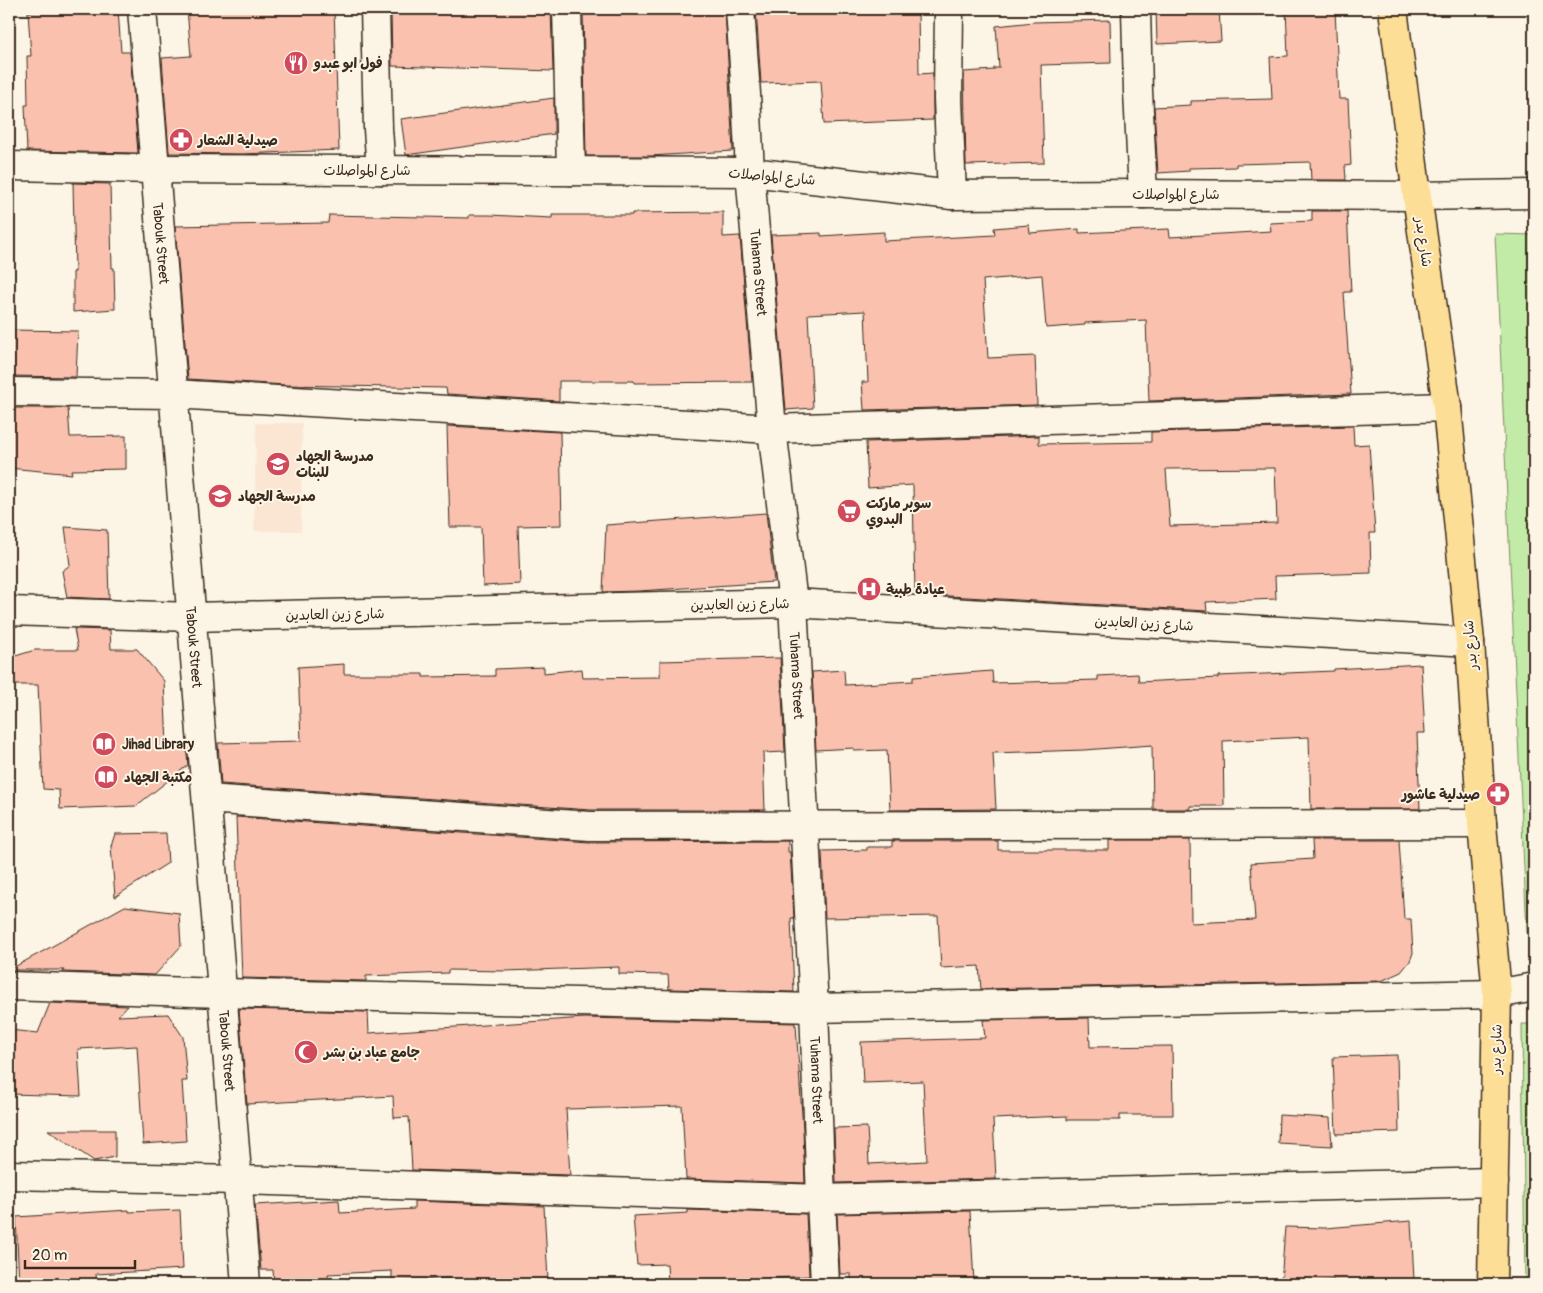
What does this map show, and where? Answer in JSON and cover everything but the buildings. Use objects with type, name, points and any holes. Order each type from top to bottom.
[{"type":"main road","name":"شارع بدر","points":[[1394,9],[1417,196],[1447,407],[1470,642],[1482,824],[1497,994],[1492,1284]]},
{"type":"street","name":"Tabouk Street","points":[[142,9],[246,1284]]},
{"type":"street","points":[[375,9],[381,170]]},
{"type":"street","points":[[567,9],[571,171]]},
{"type":"street","name":"Tuhama Street","points":[[740,9],[750,172],[772,429],[792,602],[814,1008],[826,1284]]},
{"type":"street","points":[[949,9],[948,99],[952,195]]},
{"type":"street","points":[[1136,9],[1143,194]]},
{"type":"street","name":"شارع المواصلات","points":[[9,166],[155,170],[750,172],[952,195],[1417,196],[1534,194]]},
{"type":"street","points":[[9,392],[173,394],[772,429],[1447,407]]},
{"type":"street","name":"شارع زين العابدين","points":[[9,611],[192,617],[792,602],[1470,642]]},
{"type":"street","points":[[207,799],[590,826],[1482,824]]},
{"type":"street","points":[[9,986],[222,994],[814,1008],[1497,994],[1534,987]]},
{"type":"street","points":[[9,1175],[238,1180],[821,1199],[1494,1182]]},
{"type":"shaded area","name":"مدرسة الجهاد للبنات","points":[[256,423],[302,423],[301,531],[254,531]]},
{"type":"green space","points":[[1495,234],[1534,235],[1534,935],[1527,933]]},
{"type":"green space","points":[[1522,1024],[1534,1024],[1534,1284],[1525,1284]]},
{"type":"place","name":"فول ابو عبدو","points":[[296,63]]},
{"type":"place","name":"صيدلية الشعار","points":[[181,140]]},
{"type":"place","name":"مدرسة الجهاد للبنات","points":[[278,464]]},
{"type":"place","name":"مدرسة الجهاد","points":[[220,496]]},
{"type":"place","name":"سوبر ماركت البدوي","points":[[849,511]]},
{"type":"place","name":"عيادة طبية","points":[[869,589]]},
{"type":"place","name":"Jihad Library","points":[[104,744]]},
{"type":"place","name":"مكتبة الجهاد","points":[[106,777]]},
{"type":"place","name":"صيدلية عاشور","points":[[1498,794]]},
{"type":"place","name":"جامع عباد بن بشر","points":[[306,1052]]}]
